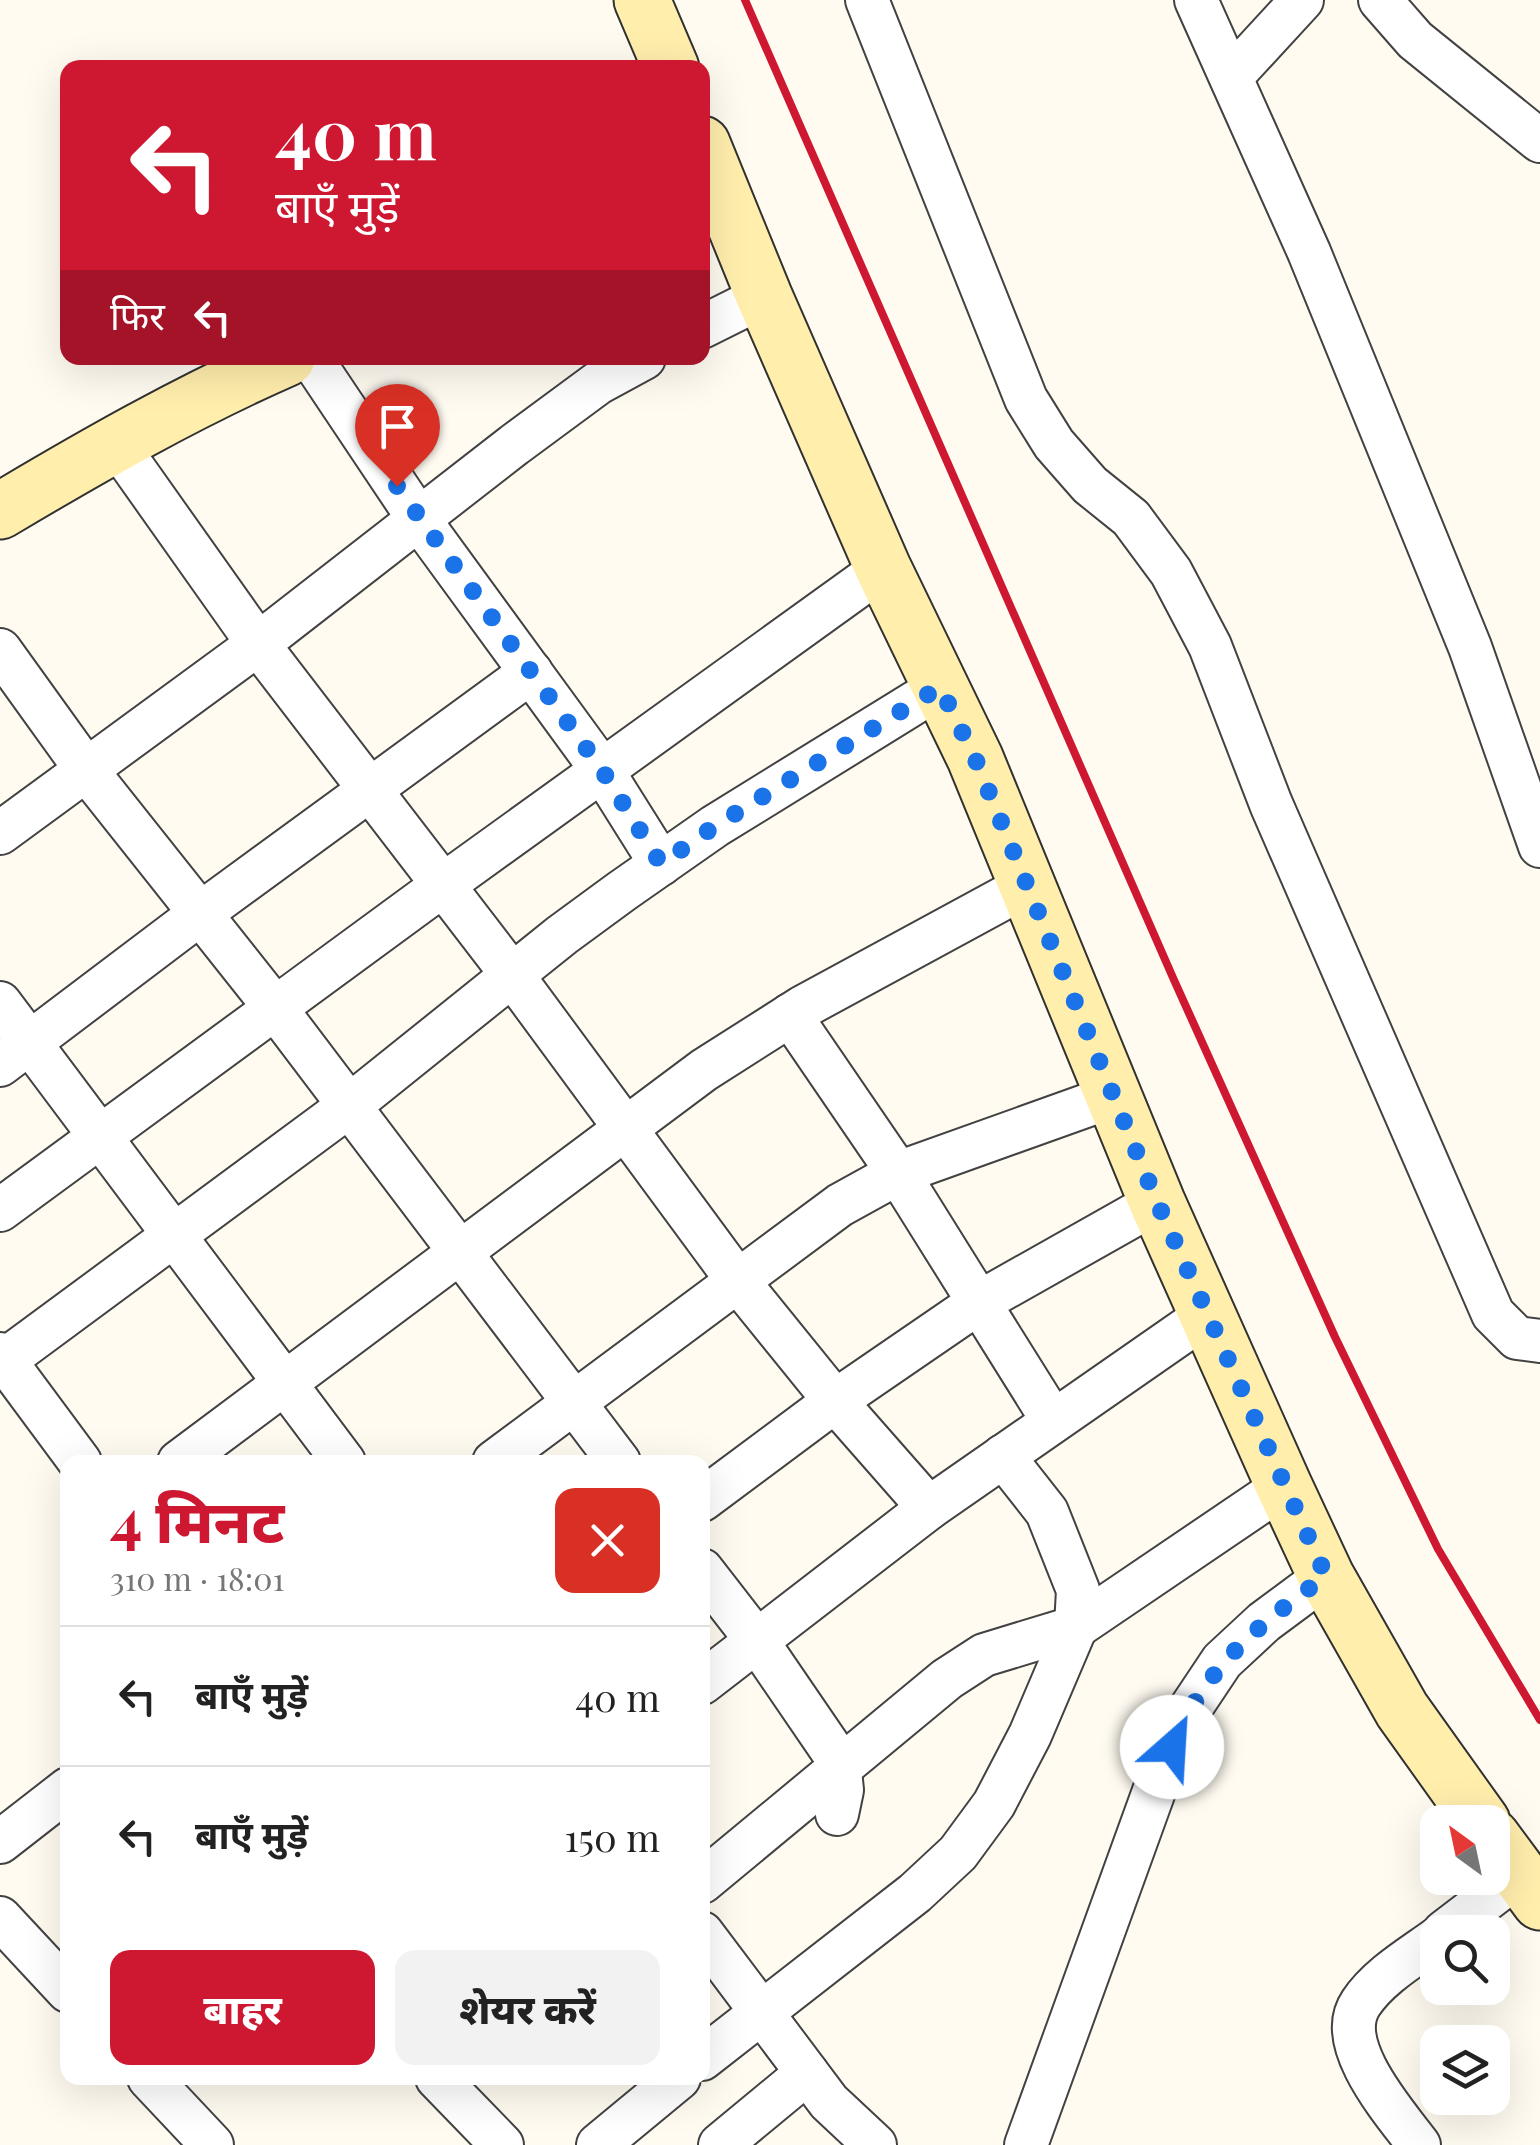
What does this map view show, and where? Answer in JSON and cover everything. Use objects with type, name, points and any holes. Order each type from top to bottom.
[{"type":"street","points":[[642,0],[668,60]]},
{"type":"street","points":[[867,0],[1026,399],[1054,444],[1090,484],[1130,518],[1171,572],[1210,646],[1271,804],[1493,1314],[1518,1338],[1540,1341]]},
{"type":"street","points":[[1196,0],[1308,252],[1470,647],[1540,846]]},
{"type":"street","points":[[1231,77],[1302,0]]},
{"type":"street","points":[[1380,0],[1415,40],[1540,141]]},
{"type":"street","points":[[710,177],[884,568],[975,758],[1157,1202],[1326,1576],[1402,1710],[1470,1805]]},
{"type":"street","points":[[710,323],[764,296]]},
{"type":"street","points":[[0,512],[115,442],[207,393],[271,365]]},
{"type":"street","points":[[316,365],[418,518],[602,770],[661,864]]},
{"type":"street","points":[[0,833],[258,644],[598,384],[632,365]]},
{"type":"street","points":[[115,442],[258,644],[513,976],[622,1129],[737,1280],[929,1508]]},
{"type":"street","points":[[0,1210],[884,568]]},
{"type":"street","points":[[0,650],[86,771],[276,1009],[614,1455]]},
{"type":"street","points":[[16,1054],[201,913],[531,672]]},
{"type":"street","points":[[75,1455],[2,1357],[349,1106],[562,934],[715,826],[940,687]]},
{"type":"street","points":[[189,1455],[622,1129],[790,1015],[1026,886]]},
{"type":"street","points":[[0,1003],[16,1054],[98,1136],[339,1455]]},
{"type":"street","points":[[790,1015],[898,1173],[1053,1422]]},
{"type":"street","points":[[503,1455],[840,1204],[898,1173],[1116,1095]]},
{"type":"street","points":[[710,1494],[978,1303],[1157,1202]]},
{"type":"street","points":[[710,1677],[929,1508],[1208,1314]]},
{"type":"street","points":[[710,2053],[915,1893],[958,1853],[994,1804],[1021,1752],[1076,1627],[1078,1590],[1047,1512],[1003,1456]]},
{"type":"street","points":[[710,1875],[947,1679],[984,1655],[1076,1627],[1284,1486]]},
{"type":"street","points":[[1026,2145],[1157,1782],[1188,1712],[1222,1662],[1264,1622],[1326,1576]]},
{"type":"street","points":[[710,1580],[830,1748],[839,1768],[842,1790],[838,1814]]},
{"type":"street","points":[[0,1842],[60,1795]]},
{"type":"street","points":[[1465,1915],[1518,1871]]},
{"type":"street","points":[[0,1918],[60,1982]]},
{"type":"street","points":[[710,1944],[829,2102],[876,2145]]},
{"type":"street","points":[[1419,2145],[1378,2088],[1358,2052],[1353,2025],[1359,2005],[1380,1982],[1420,1952]]},
{"type":"street","points":[[720,2145],[807,2073]]},
{"type":"street","points":[[156,2085],[212,2145]]},
{"type":"street","points":[[444,2085],[502,2145]]},
{"type":"street","points":[[598,2145],[671,2085]]},
{"type":"railway","points":[[745,0],[1174,980],[1335,1337],[1438,1549],[1540,1720]]},
{"type":"route","points":[[397,486],[602,770],[661,864],[715,826],[940,687],[975,758],[1157,1202],[1326,1576],[1264,1622],[1222,1662],[1188,1712],[1172,1747]]}]
